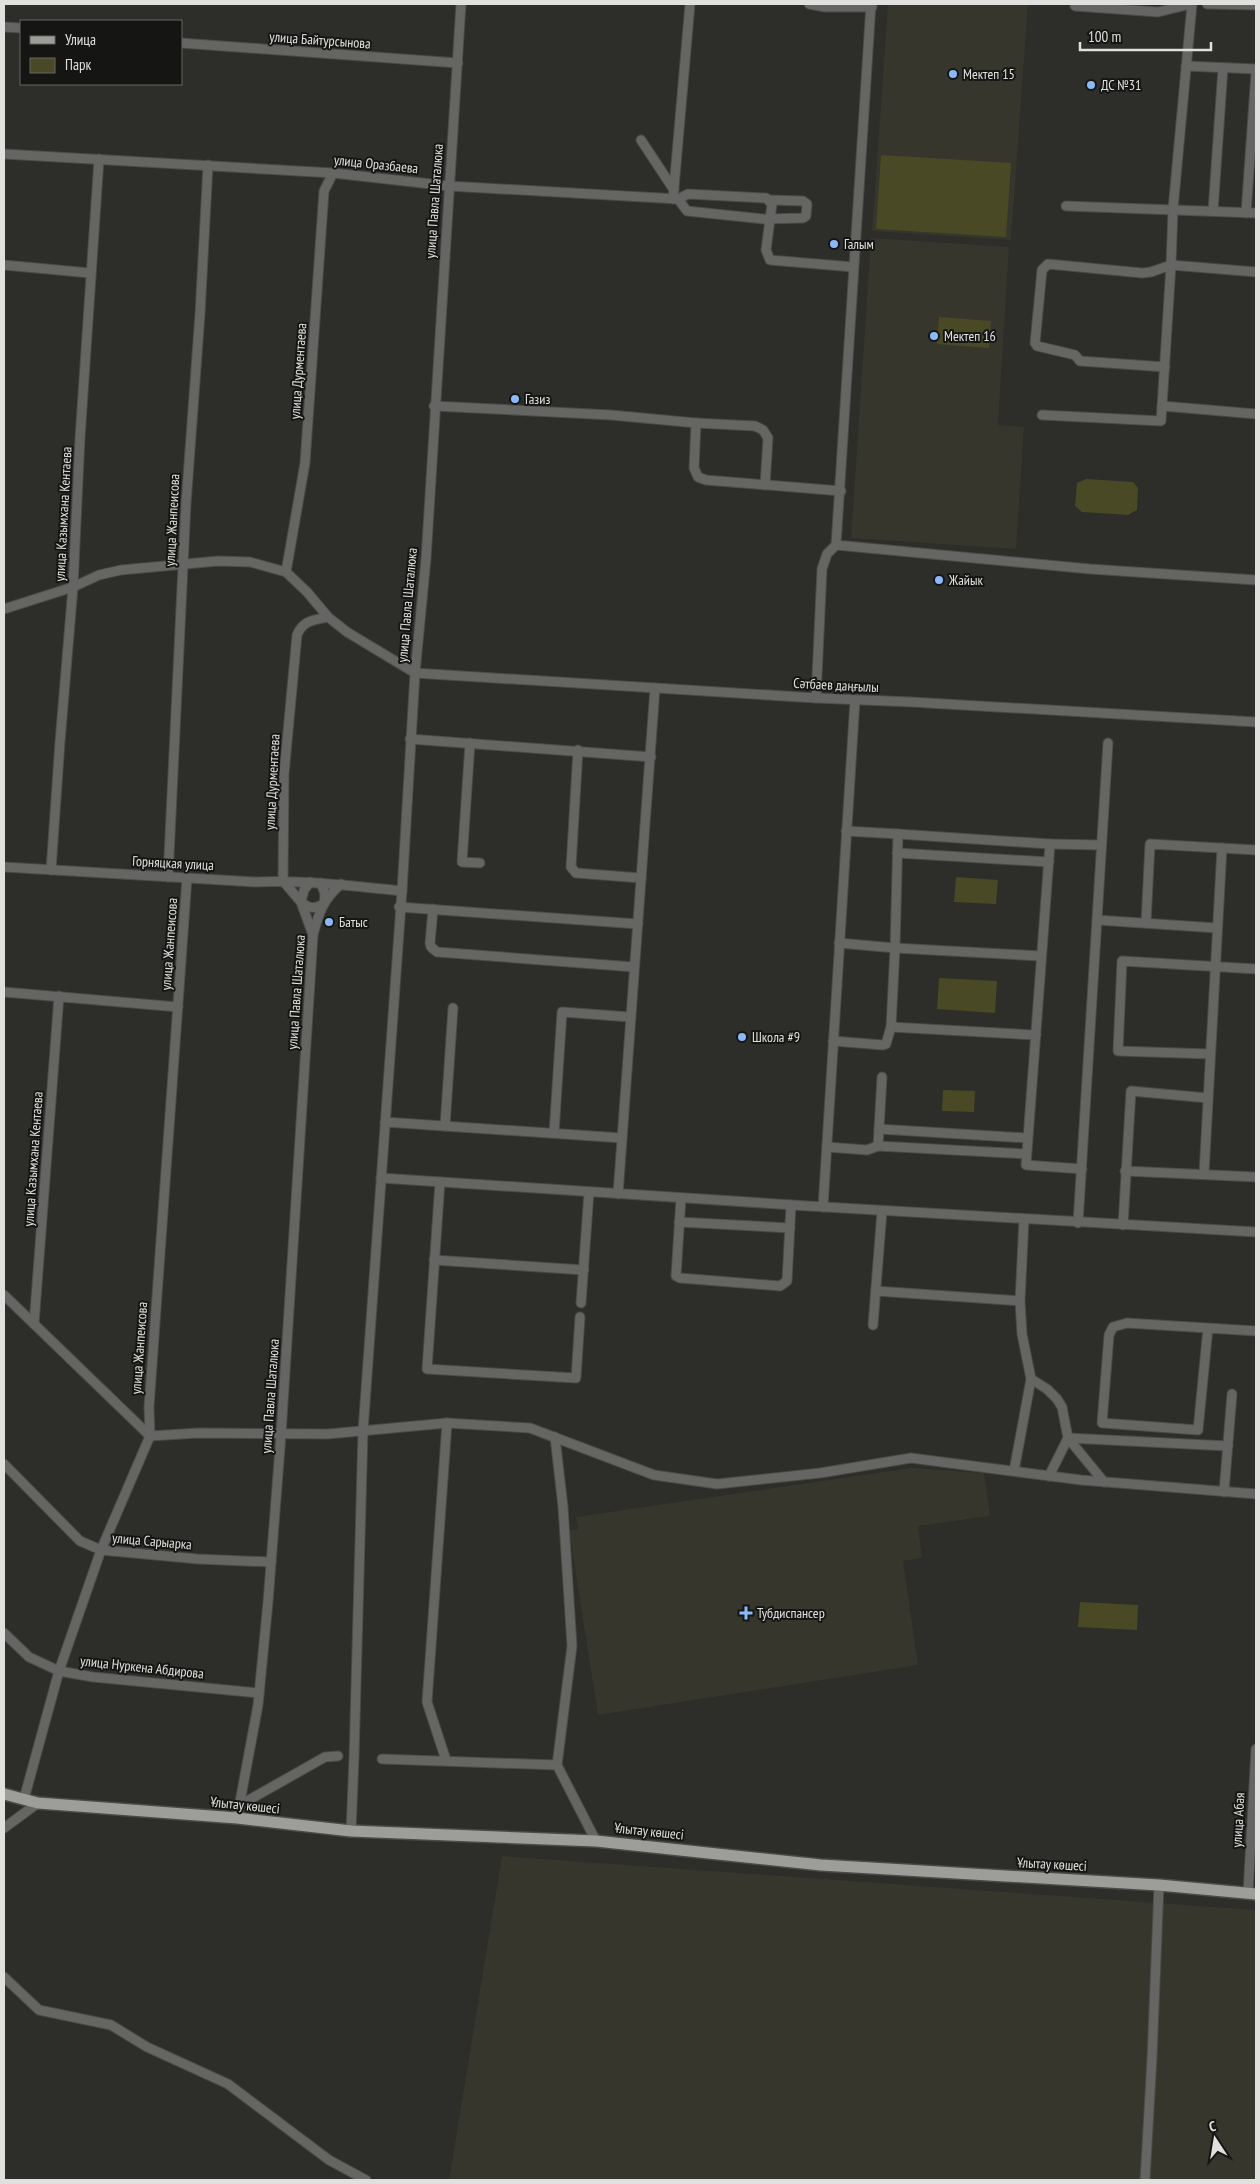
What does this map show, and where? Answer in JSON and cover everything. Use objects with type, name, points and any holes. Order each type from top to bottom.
[{"type":"main road","name":"Ұлытау көшесі","points":[[4,1794],[38,1803],[237,1818],[351,1831],[596,1840],[821,1865],[1159,1885],[1252,1894]]},
{"type":"street","name":"улица Павла Шаталюка","points":[[351,1831],[363,1431],[399,907],[402,891],[410,739],[426,559],[434,406],[461,4]]},
{"type":"street","points":[[675,196],[690,4]]},
{"type":"street","points":[[809,4],[825,7],[872,6],[853,267],[836,545],[827,554],[822,569],[816,698]]},
{"type":"street","points":[[1042,415],[1161,421],[1174,209],[1191,4],[1158,12],[1075,6]]},
{"type":"street","points":[[1207,4],[1256,5]]},
{"type":"street","points":[[4,27],[20,28]]},
{"type":"street","name":"улица Байтурсынова","points":[[182,43],[458,63]]},
{"type":"street","points":[[1186,66],[1256,69]]},
{"type":"street","points":[[1213,211],[1223,68]]},
{"type":"street","points":[[1246,213],[1256,73]]},
{"type":"street","points":[[641,140],[675,196],[687,211],[771,218]]},
{"type":"street","name":"улица Оразбаева","points":[[4,154],[333,173],[449,186],[675,196],[688,194],[766,198],[771,202],[803,201],[806,204],[806,216],[803,218],[771,218]]},
{"type":"street","name":"улица Казымхана Кентаева","points":[[52,870],[73,587],[90,273],[99,159]]},
{"type":"street","name":"улица Жанпеисова","points":[[168,877],[184,565],[208,165]]},
{"type":"street","name":"улица Дурментаева","points":[[286,572],[305,463],[324,191],[333,173]]},
{"type":"street","points":[[771,202],[771,218],[766,250],[770,260],[853,267]]},
{"type":"street","points":[[1066,206],[1256,213]]},
{"type":"street","points":[[1165,367],[1080,360],[1075,354],[1037,346],[1035,343],[1042,270],[1045,266],[1048,264],[1142,273],[1171,266],[1256,272]]},
{"type":"street","points":[[4,265],[90,273]]},
{"type":"street","points":[[434,406],[611,415],[696,423],[755,426],[763,430],[768,438],[765,485]]},
{"type":"street","points":[[1162,406],[1256,414]]},
{"type":"street","points":[[696,423],[694,468],[698,477],[706,480],[840,491]]},
{"type":"street","points":[[836,545],[1090,569],[1256,580]]},
{"type":"street","points":[[4,609],[73,587],[99,575],[121,570],[218,561],[250,562],[286,572],[307,592],[328,617],[347,632],[415,673]]},
{"type":"street","name":"улица Дурментаева","points":[[283,881],[284,774],[297,635],[300,628],[306,622],[328,617]]},
{"type":"street","name":"Сәтбаев даңғылы","points":[[415,673],[816,698],[1256,722]]},
{"type":"street","points":[[618,1194],[656,688]]},
{"type":"street","points":[[823,1207],[855,700]]},
{"type":"street","points":[[410,739],[651,756]]},
{"type":"street","points":[[470,743],[462,862],[480,863]]},
{"type":"street","points":[[1078,1223],[1108,743]]},
{"type":"street","points":[[578,750],[571,867],[576,873],[641,878]]},
{"type":"street","points":[[846,831],[1050,844],[1101,845]]},
{"type":"street","points":[[833,1041],[886,1044],[890,1027],[895,948],[898,834]]},
{"type":"street","points":[[1050,844],[1026,1165],[1082,1169]]},
{"type":"street","points":[[1146,923],[1150,844],[1256,850]]},
{"type":"street","points":[[1204,1174],[1222,848]]},
{"type":"street","points":[[897,853],[1049,862]]},
{"type":"street","name":"Горняцкая улица","points":[[4,867],[255,882],[283,881],[341,884]]},
{"type":"street","name":"улица Жанпеисова","points":[[24,1800],[59,1671],[101,1550],[150,1436],[149,1406],[186,878]]},
{"type":"street","points":[[283,881],[301,902],[309,908],[315,908],[324,904],[325,894],[321,883]]},
{"type":"street","points":[[310,882],[304,890],[301,902],[313,935]]},
{"type":"street","name":"улица Павла Шаталюка","points":[[237,1818],[259,1693],[271,1562],[313,935],[319,911],[330,894],[341,884]]},
{"type":"street","points":[[341,884],[402,891]]},
{"type":"street","points":[[399,907],[638,924]]},
{"type":"street","points":[[433,909],[430,943],[431,947],[437,952],[634,967]]},
{"type":"street","points":[[1096,920],[1217,928]]},
{"type":"street","points":[[839,942],[895,948],[1041,956]]},
{"type":"street","points":[[1210,1054],[1118,1051],[1122,961],[1256,969]]},
{"type":"street","points":[[4,992],[178,1007]]},
{"type":"street","name":"улица Казымхана Кентаева","points":[[34,1324],[59,996]]},
{"type":"street","points":[[445,1126],[453,1008]]},
{"type":"street","points":[[554,1133],[562,1012],[630,1017]]},
{"type":"street","points":[[890,1027],[1036,1036]]},
{"type":"street","points":[[878,1146],[882,1077]]},
{"type":"street","points":[[1122,1225],[1131,1091],[1208,1098]]},
{"type":"street","points":[[385,1122],[622,1138]]},
{"type":"street","points":[[879,1129],[1027,1138]]},
{"type":"street","points":[[827,1147],[867,1150],[878,1146],[1026,1154]]},
{"type":"street","points":[[1126,1171],[1256,1177]]},
{"type":"street","points":[[381,1178],[882,1211],[1256,1232]]},
{"type":"street","points":[[440,1182],[427,1369],[576,1378],[580,1317]]},
{"type":"street","points":[[581,1303],[589,1192]]},
{"type":"street","points":[[681,1198],[676,1276],[680,1278],[780,1286],[787,1281],[792,1205]]},
{"type":"street","points":[[873,1325],[882,1211]]},
{"type":"street","points":[[1014,1471],[1031,1379],[1022,1334],[1020,1301],[1024,1219]]},
{"type":"street","points":[[679,1222],[790,1228]]},
{"type":"street","points":[[434,1260],[584,1270]]},
{"type":"street","points":[[876,1291],[1020,1301]]},
{"type":"street","points":[[4,1295],[150,1436],[198,1433],[328,1434],[447,1423],[530,1428],[654,1475],[716,1484],[820,1473],[911,1458],[1104,1482],[1256,1494]]},
{"type":"street","points":[[1208,1328],[1198,1430],[1102,1423],[1109,1335],[1112,1327],[1127,1323],[1208,1328],[1256,1331]]},
{"type":"street","points":[[1031,1379],[1047,1389],[1062,1407],[1068,1438],[1104,1482]]},
{"type":"street","points":[[1224,1492],[1232,1394]]},
{"type":"street","points":[[446,1760],[427,1702],[447,1423]]},
{"type":"street","points":[[555,1437],[563,1507],[572,1646],[558,1765],[596,1840]]},
{"type":"street","points":[[1068,1438],[1228,1446]]},
{"type":"street","points":[[1048,1476],[1068,1438]]},
{"type":"street","name":"улица Сарыарка","points":[[4,1464],[80,1541],[101,1550],[198,1559],[271,1562]]},
{"type":"street","name":"улица Нуркена Абдирова","points":[[4,1633],[29,1657],[59,1671],[93,1677],[259,1693]]},
{"type":"street","name":"улица Абая","points":[[1252,1894],[1256,1749]]},
{"type":"street","points":[[240,1805],[325,1757],[338,1756]]},
{"type":"street","points":[[382,1759],[558,1765]]},
{"type":"street","points":[[4,1828],[38,1803]]},
{"type":"street","points":[[1145,2180],[1159,1885]]},
{"type":"street","points":[[4,1977],[39,2010],[111,2025],[147,2046],[228,2084],[329,2160],[366,2180]]},
{"type":"shaded area","name":"Мектеп 15","points":[[888,4],[1028,4],[1011,240],[872,231]]},
{"type":"shaded area","name":"Мектеп 16","points":[[871,238],[1009,247],[998,425],[1024,427],[1016,549],[851,538]]},
{"type":"shaded area","name":"Тубдиспансер","points":[[911,1468],[984,1473],[990,1516],[918,1526],[922,1558],[903,1561],[918,1665],[598,1715],[569,1530],[578,1529],[576,1517]]},
{"type":"shaded area","points":[[502,1856],[1256,1910],[1256,2180],[449,2180]]},
{"type":"green space","points":[[881,155],[1011,163],[1006,237],[876,229]]},
{"type":"green space","points":[[939,317],[991,321],[989,348],[937,344]]},
{"type":"green space","points":[[1086,479],[1133,482],[1138,488],[1137,510],[1128,515],[1082,512],[1075,506],[1077,483]]},
{"type":"green space","points":[[956,877],[998,880],[996,904],[954,902]]},
{"type":"green space","points":[[939,978],[997,981],[995,1013],[937,1009]]},
{"type":"green space","points":[[943,1090],[975,1091],[974,1112],[942,1111]]},
{"type":"green space","points":[[1080,1602],[1138,1605],[1137,1630],[1078,1627]]},
{"type":"place","name":"Мектеп 15","points":[[953,74]]},
{"type":"place","name":"ДС №31","points":[[1091,85]]},
{"type":"place","name":"Галым","points":[[834,244]]},
{"type":"place","name":"Мектеп 16","points":[[934,336]]},
{"type":"place","name":"Газиз","points":[[515,399]]},
{"type":"place","name":"Жайык","points":[[939,580]]},
{"type":"place","name":"Батыс","points":[[329,922]]},
{"type":"place","name":"Школа #9","points":[[742,1037]]},
{"type":"place","name":"Тубдиспансер","points":[[746,1613]]}]
